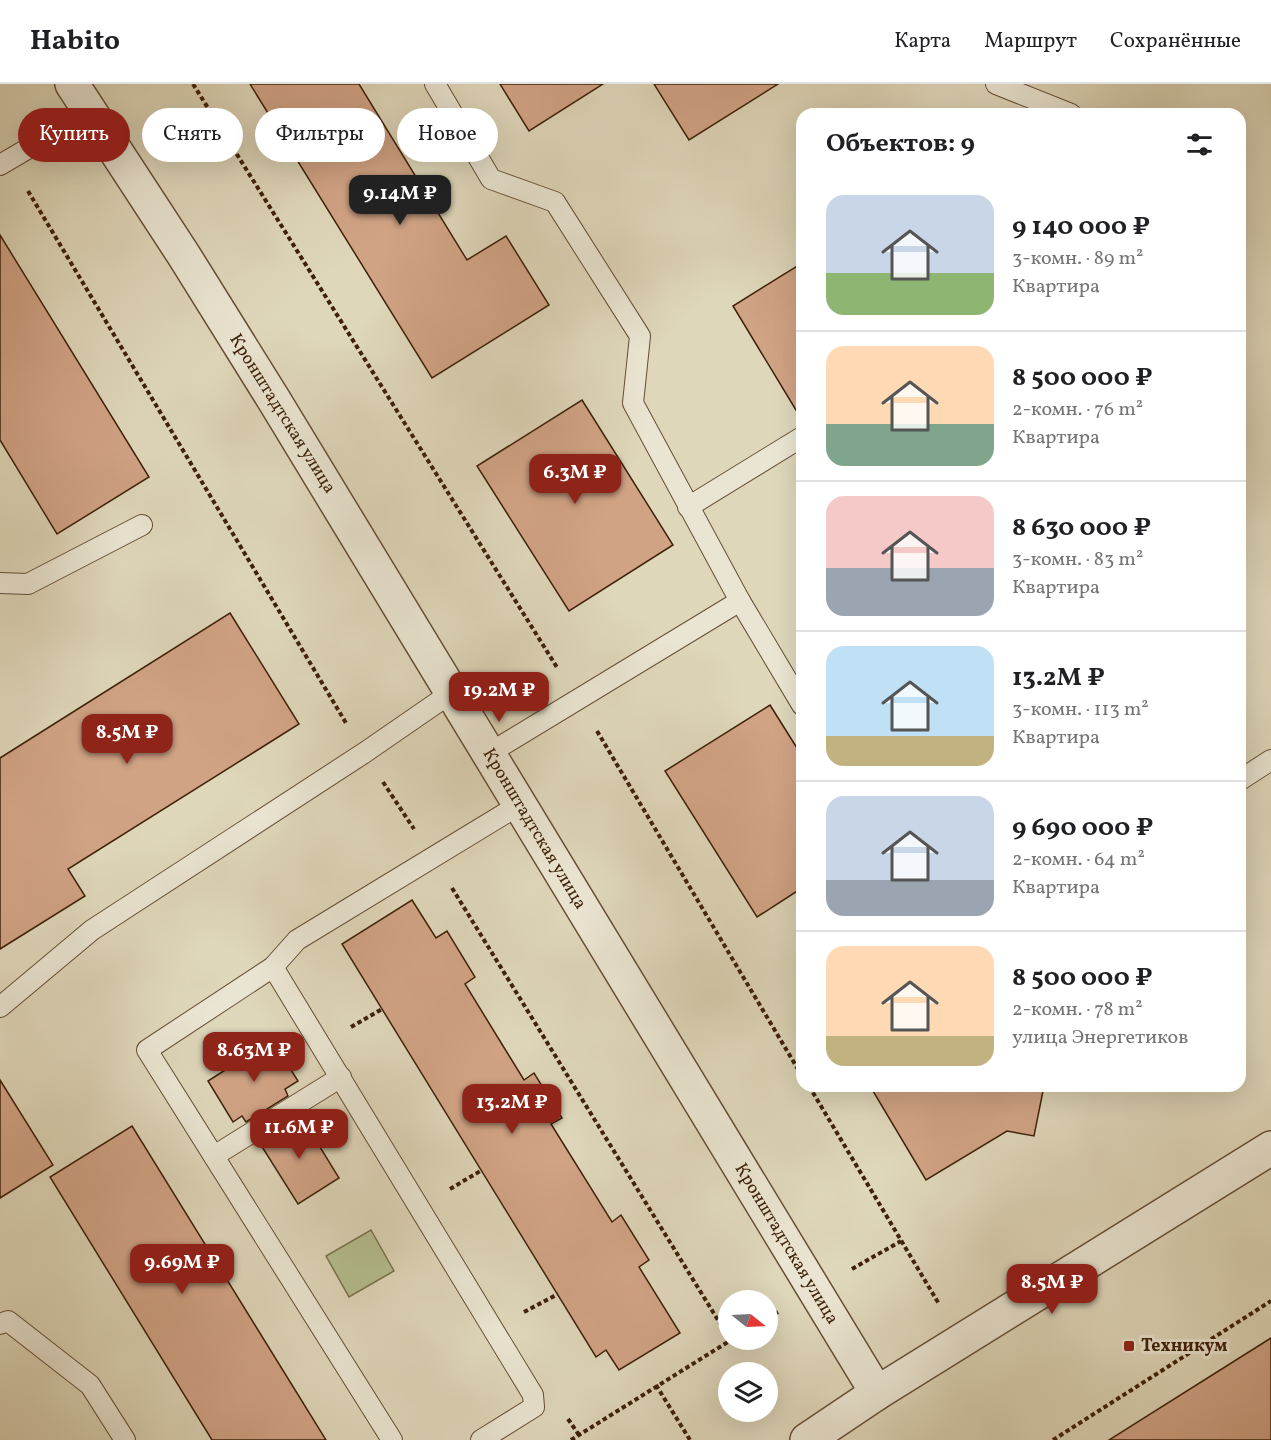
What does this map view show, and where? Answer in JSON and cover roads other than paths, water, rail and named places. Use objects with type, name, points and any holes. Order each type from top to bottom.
[{"type":"street","name":"Кронштадтская улица","points":[[72,84],[87,108]]},
{"type":"street","name":"Кронштадтская улица","points":[[123,162],[268,390],[877,1394]]},
{"type":"street","points":[[807,1440],[961,1341],[1271,1149]]},
{"type":"lane","points":[[435,84],[491,179],[555,202],[640,336],[633,403],[740,601],[796,695]]},
{"type":"lane","points":[[996,84],[1056,108]]},
{"type":"lane","points":[[0,165],[18,154]]},
{"type":"lane","points":[[688,507],[796,441]]},
{"type":"lane","points":[[0,583],[28,584],[142,525]]},
{"type":"lane","points":[[488,754],[740,601]]},
{"type":"lane","points":[[0,1007],[92,930],[451,693]]},
{"type":"lane","points":[[1246,776],[1271,760]]},
{"type":"lane","points":[[392,1440],[147,1050],[273,967],[297,940],[519,805]]},
{"type":"lane","points":[[273,967],[532,1395],[534,1407],[481,1440]]},
{"type":"lane","points":[[214,1156],[341,1077]]},
{"type":"lane","points":[[0,1324],[8,1322],[90,1385],[125,1440]]},
{"type":"place","name":"Техникум","points":[[1129,1346]]}]
